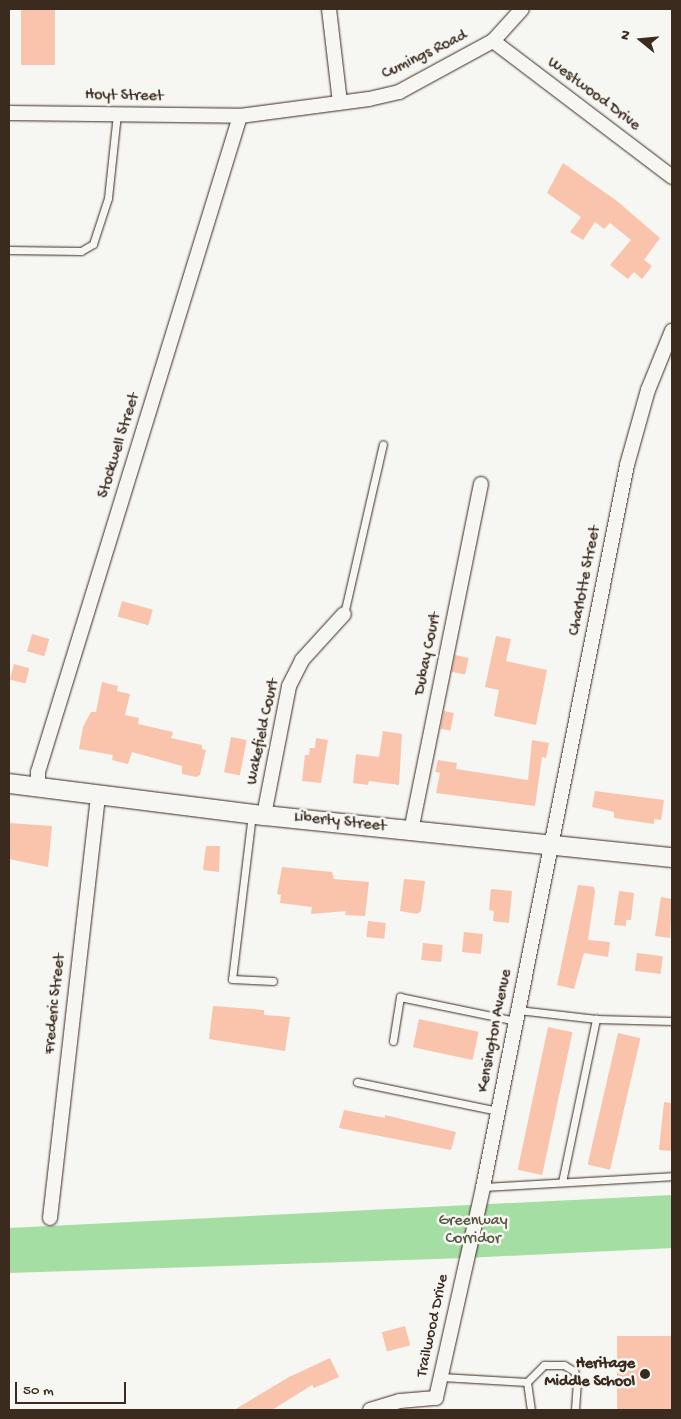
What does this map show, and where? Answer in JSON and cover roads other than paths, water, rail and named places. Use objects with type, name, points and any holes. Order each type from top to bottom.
[{"type":"street","points":[[329,9],[340,102]]},
{"type":"street","name":"Cumings Road","points":[[240,116],[370,99],[399,92],[493,41],[522,9]]},
{"type":"street","name":"Westwood Drive","points":[[493,41],[672,177]]},
{"type":"street","name":"Hoyt Street","points":[[9,113],[240,116]]},
{"type":"street","name":"Stockwell Street","points":[[38,786],[38,772],[240,116]]},
{"type":"street","name":"Charlotte Street","points":[[552,843],[627,465],[648,390],[672,332]]},
{"type":"street","name":"Dubay Court","points":[[411,831],[481,484]]},
{"type":"street","name":"Wakefield Court","points":[[258,814],[289,686],[302,660],[344,614]]},
{"type":"street","name":"Liberty Street","points":[[9,783],[258,814],[411,831],[552,843],[672,857]]},
{"type":"street","name":"Frederic Street","points":[[50,1218],[98,794]]},
{"type":"street","name":"Kensington Avenue","points":[[473,1225],[552,843]]},
{"type":"street","name":"Trailwood Drive","points":[[370,1410],[400,1401],[435,1404],[473,1225]]},
{"type":"lane","points":[[9,250],[81,250],[93,244],[108,198],[118,114]]},
{"type":"lane","points":[[344,614],[383,444]]},
{"type":"lane","points":[[258,814],[232,979],[273,981]]},
{"type":"lane","points":[[393,1041],[400,997],[517,1016],[672,1021]]},
{"type":"lane","points":[[562,1182],[596,1019]]},
{"type":"lane","points":[[357,1082],[498,1111]]},
{"type":"lane","points":[[482,1187],[672,1176]]},
{"type":"lane","points":[[531,1410],[528,1382],[544,1365],[564,1365],[574,1371],[577,1382],[575,1410]]},
{"type":"lane","points":[[440,1377],[528,1382]]},
{"type":"place","name":"Heritage Middle School","points":[[645,1374]]},
{"type":"park label","name":"Greenway Corridor","points":[[473,1231]]}]
